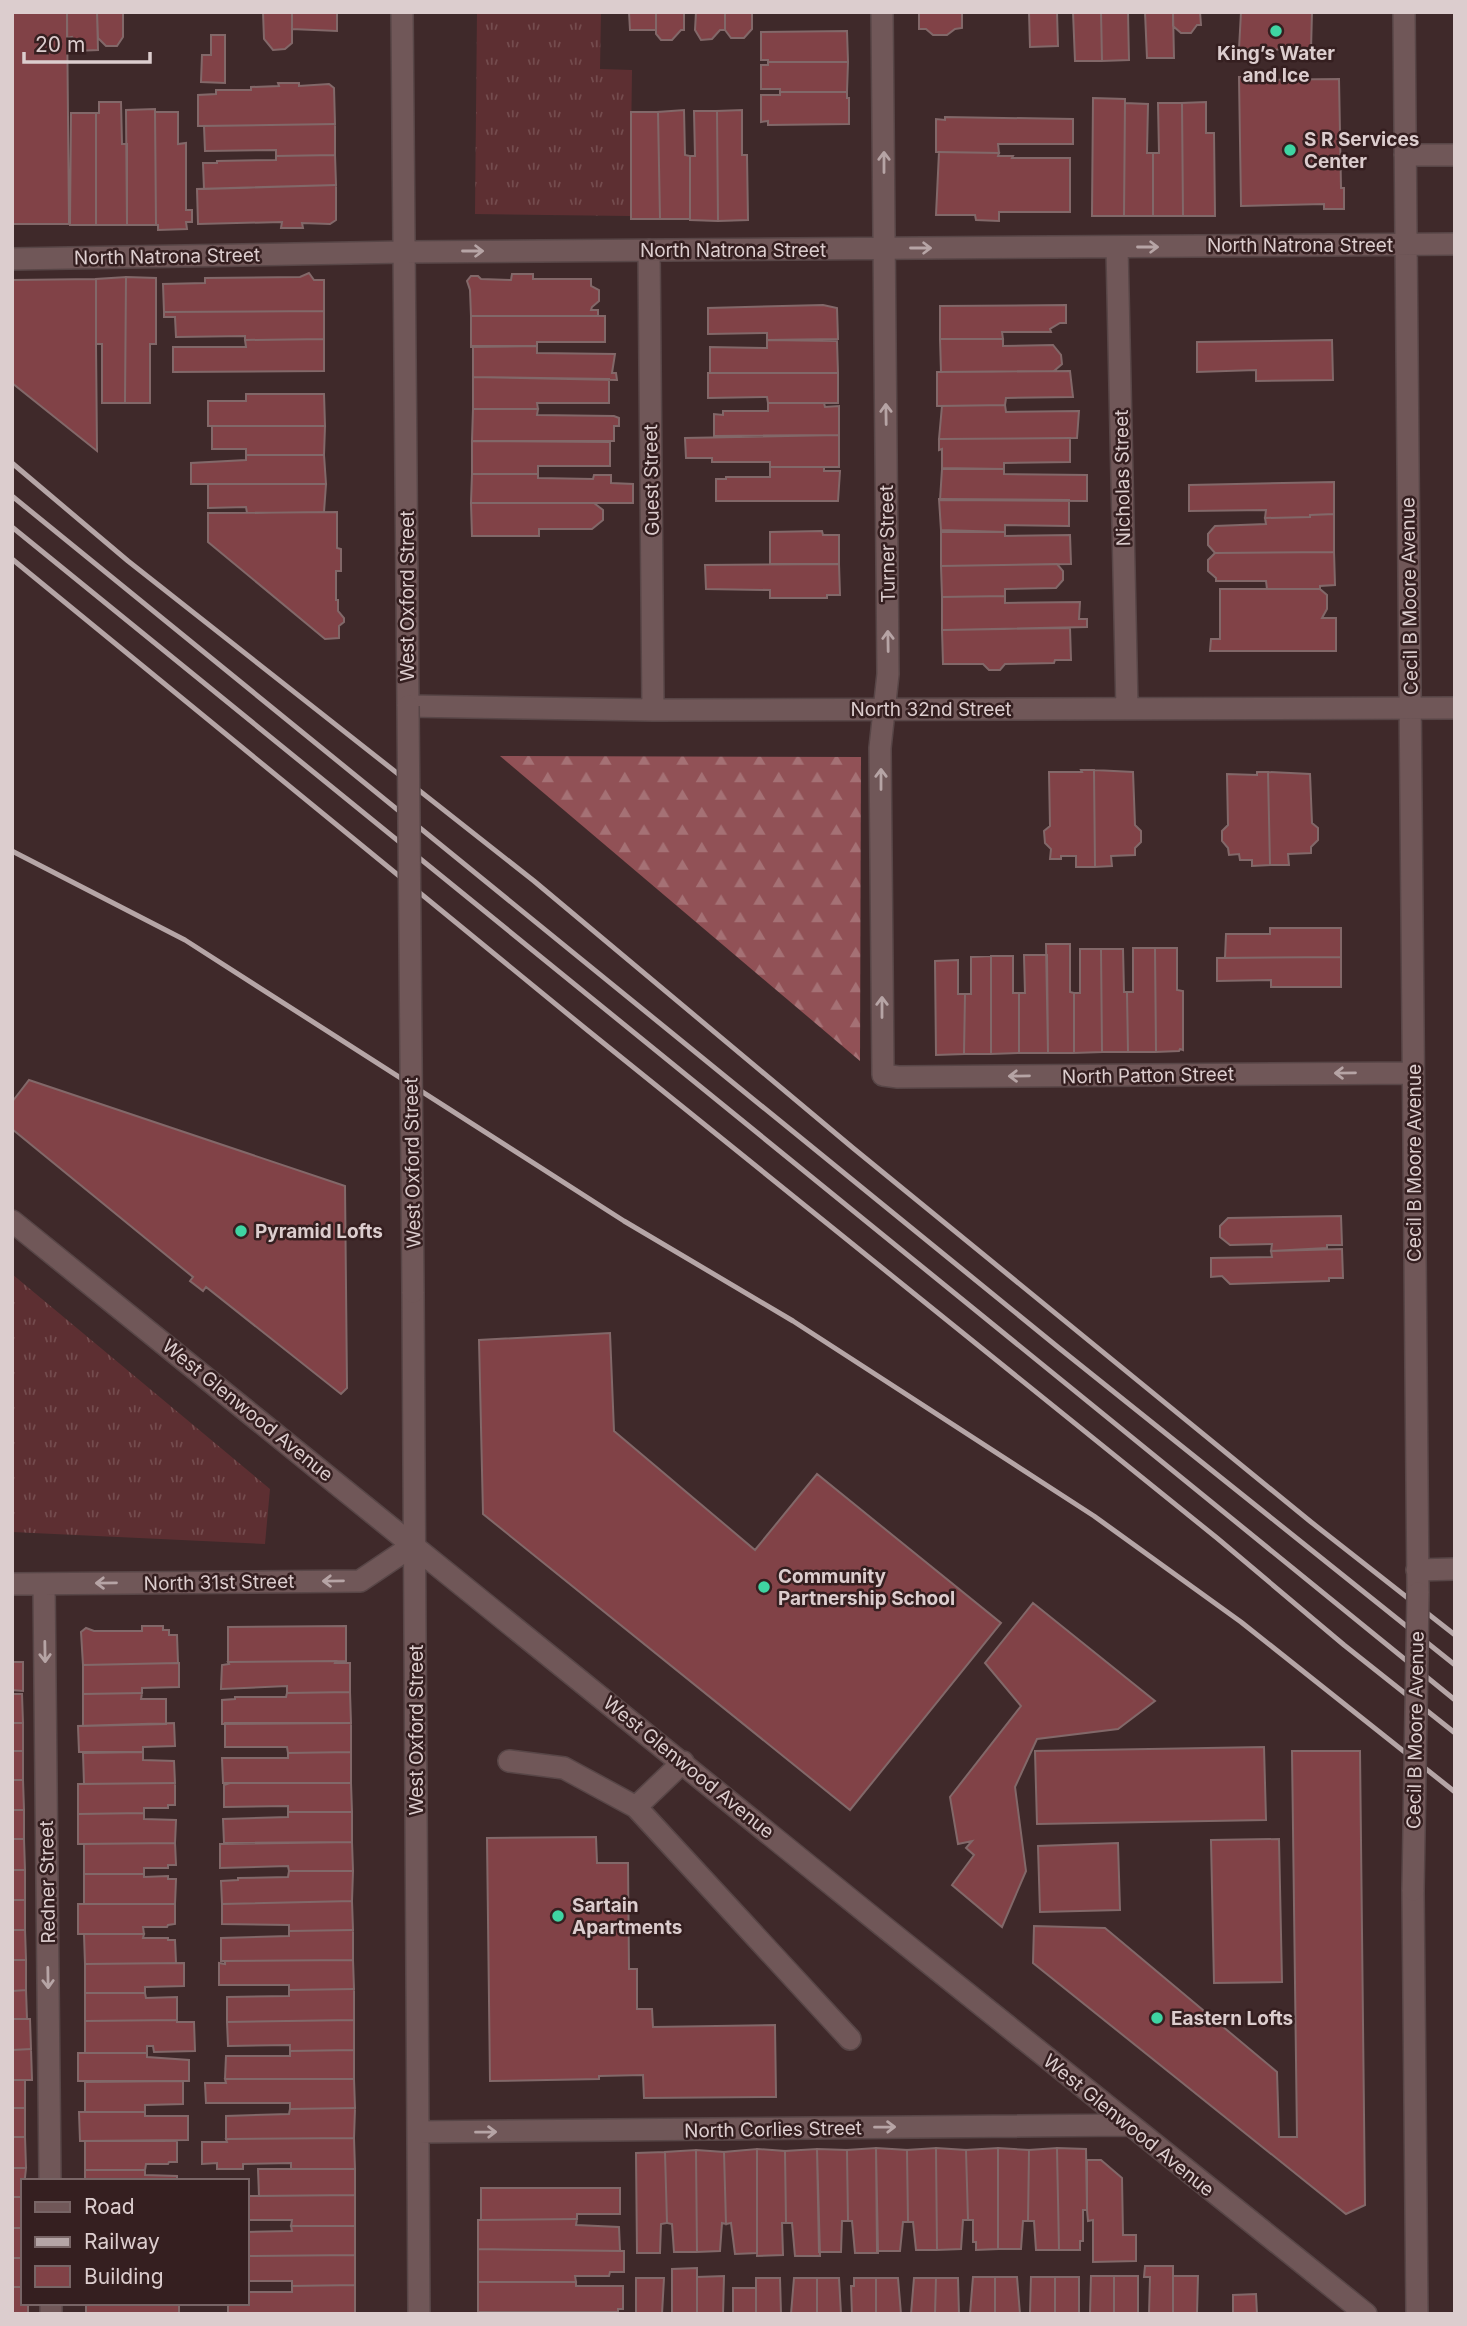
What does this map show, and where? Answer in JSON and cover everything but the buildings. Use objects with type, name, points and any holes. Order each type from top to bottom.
[{"type":"street","name":"West Oxford Street","points":[[402,12],[419,2314]]},
{"type":"street","name":"Turner Street","points":[[883,12],[888,674],[880,748],[883,1075]]},
{"type":"street","name":"Cecil B Moore Avenue","points":[[1405,12],[1418,1570],[1413,1890],[1417,2314]]},
{"type":"street","points":[[1405,155],[1455,155]]},
{"type":"street","name":"North Natrona Street","points":[[12,259],[404,252],[1455,244]]},
{"type":"street","name":"Nicholas Street","points":[[1117,247],[1127,709]]},
{"type":"street","name":"Guest Street","points":[[649,250],[653,710]]},
{"type":"street","name":"North 32nd Street","points":[[408,706],[653,710],[1455,708]]},
{"type":"street","name":"North Patton Street","points":[[883,1075],[1413,1073]]},
{"type":"street","name":"West Glenwood Avenue","points":[[12,1221],[415,1544],[1128,2125],[1366,2314]]},
{"type":"street","name":"North 31st Street","points":[[12,1584],[360,1581],[415,1544]]},
{"type":"street","points":[[1418,1570],[1455,1569]]},
{"type":"street","name":"Redner Street","points":[[44,1584],[50,2179]]},
{"type":"street","points":[[509,1761],[564,1768],[636,1807],[850,2039]]},
{"type":"street","points":[[636,1807],[683,1762]]},
{"type":"street","name":"North Corlies Street","points":[[418,2132],[1128,2125]]},
{"type":"green space","points":[[477,12],[601,12],[600,69],[632,70],[630,216],[475,214]]},
{"type":"green space","points":[[500,756],[861,757],[860,1061]]},
{"type":"green space","points":[[12,1274],[270,1489],[265,1544],[12,1532]]},
{"type":"railway","points":[[12,463],[128,561],[534,881],[853,1148],[1311,1522],[1455,1635]]},
{"type":"railway","points":[[12,496],[1059,1348],[1455,1665]]},
{"type":"railway","points":[[12,527],[1455,1700]]},
{"type":"railway","points":[[12,559],[586,1029],[1455,1733]]},
{"type":"railway","points":[[12,851],[185,940],[624,1221],[793,1321],[1094,1516],[1241,1622],[1455,1792]]},
{"type":"place","name":"King’s Water and Ice","points":[[1276,31]]},
{"type":"place","name":"S R Services Center","points":[[1290,150]]},
{"type":"place","name":"Pyramid Lofts","points":[[241,1231]]},
{"type":"place","name":"Community Partnership School","points":[[764,1587]]},
{"type":"place","name":"Sartain Apartments","points":[[558,1916]]},
{"type":"place","name":"Eastern Lofts","points":[[1157,2018]]}]
